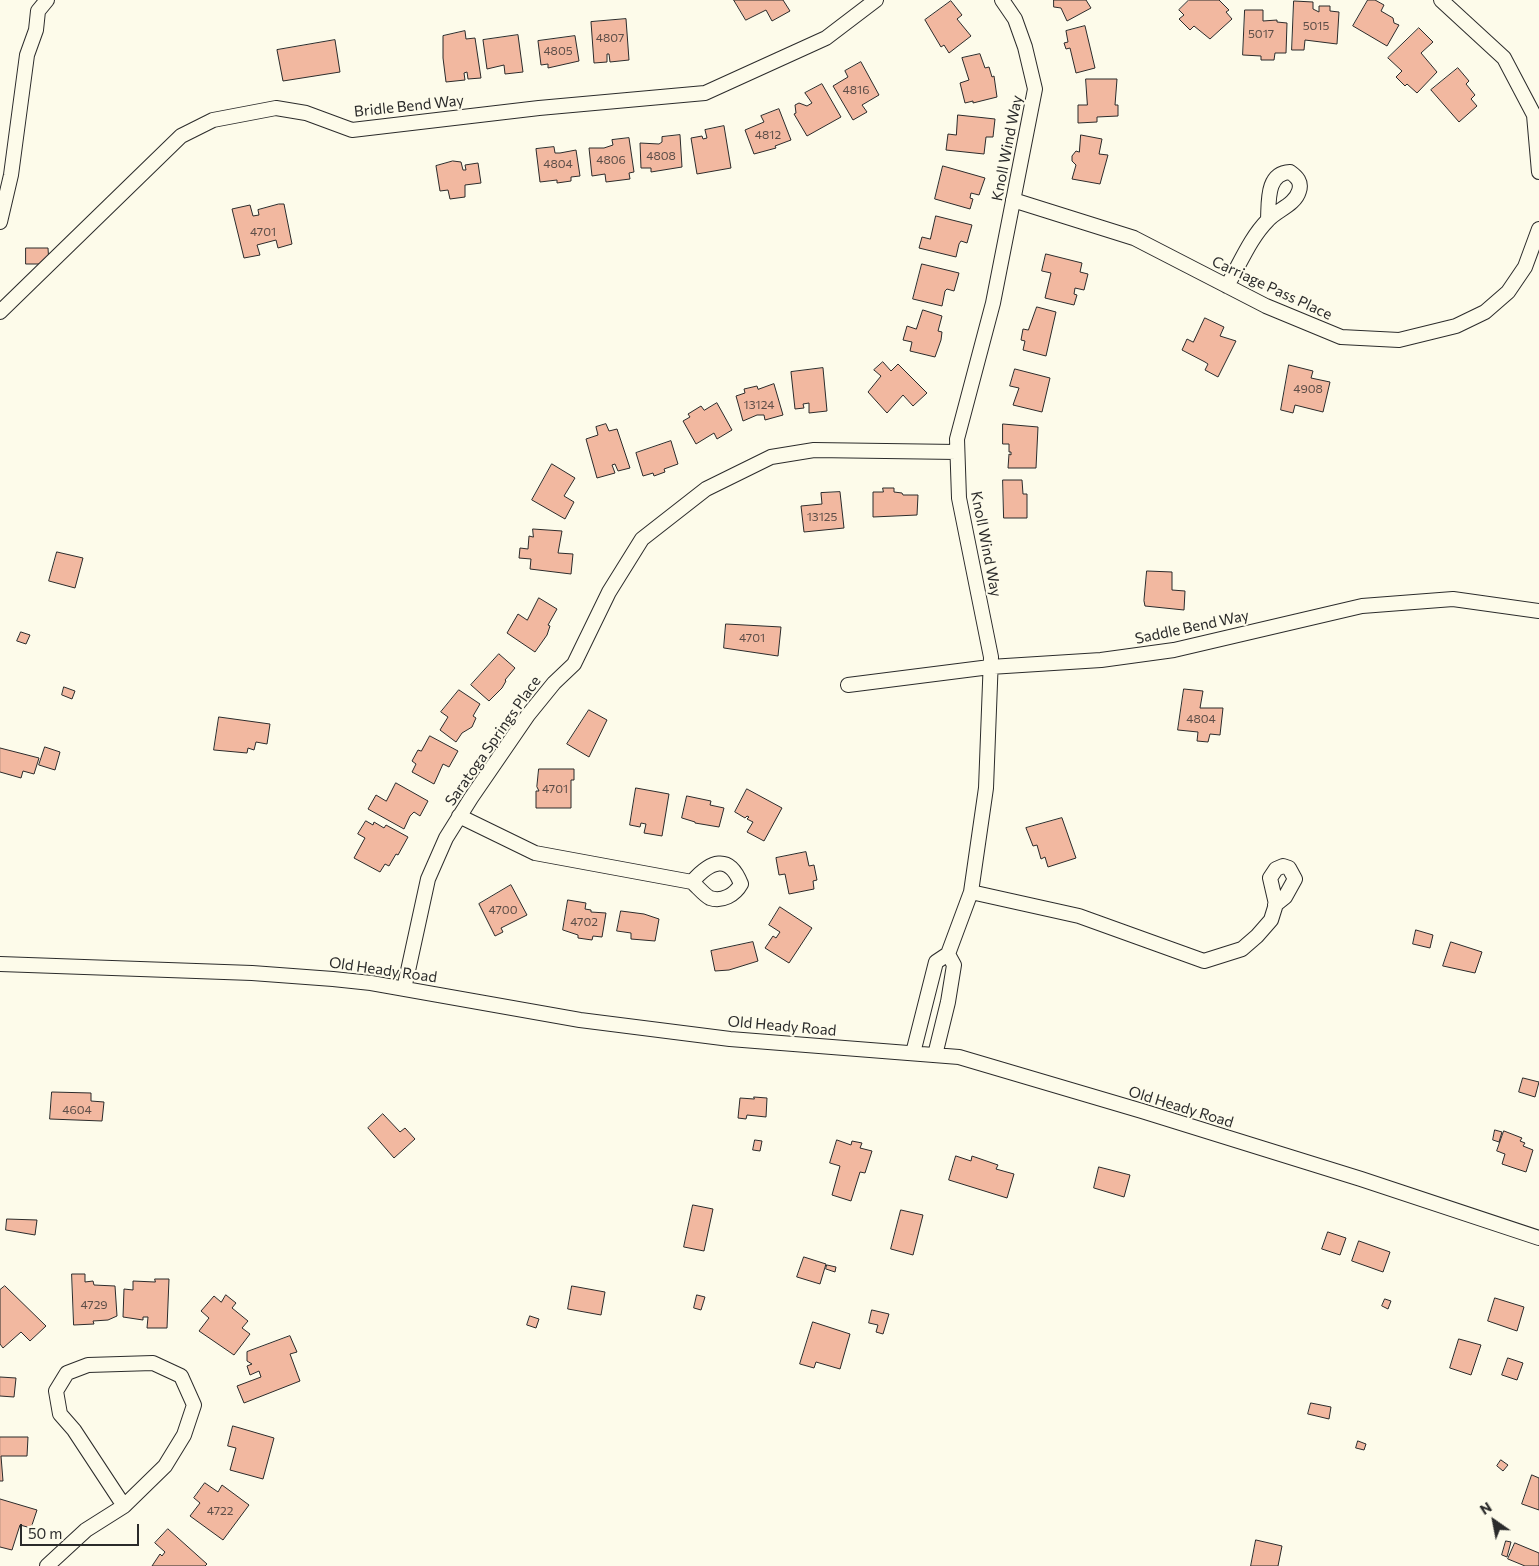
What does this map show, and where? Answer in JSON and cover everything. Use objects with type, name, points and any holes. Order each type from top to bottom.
[{"type":"street","points":[[0,222],[11,175],[28,55],[36,30],[38,11],[47,0]]},
{"type":"street","name":"Bridle Bend Way","points":[[0,312],[180,136],[213,120],[276,108],[306,113],[352,130],[539,108],[705,93],[826,38],[876,0]]},
{"type":"street","name":"Knoll Wind Way","points":[[913,1053],[936,962],[948,954],[971,892],[986,788],[991,657],[983,611],[964,532],[959,498],[957,439],[993,303],[1035,89],[1023,40],[1015,19],[1002,0]]},
{"type":"street","points":[[1441,0],[1504,58],[1534,116],[1539,172]]},
{"type":"street","name":"Carriage Pass Place","points":[[1013,200],[1134,238],[1266,306],[1341,337],[1399,340],[1456,326],[1485,312],[1508,292],[1525,267],[1539,229]]},
{"type":"street","points":[[1227,286],[1255,237],[1268,219]]},
{"type":"street","name":"Saratoga Springs Place","points":[[404,989],[428,879],[446,838],[528,716],[554,683],[574,664],[609,592],[642,539],[706,489],[771,457],[814,450],[957,452]]},
{"type":"street","name":"Saddle Bend Way","points":[[848,684],[990,667],[1101,660],[1174,650],[1362,606],[1453,599],[1539,611]]},
{"type":"street","points":[[459,816],[535,853],[692,882]]},
{"type":"street","points":[[971,892],[1080,916],[1204,961],[1242,949],[1271,920],[1275,905]]},
{"type":"street","name":"Knoll Wind Way","points":[[935,1055],[954,965],[948,954]]},
{"type":"street","name":"Old Heady Road","points":[[0,964],[252,973],[333,978],[580,1020],[730,1039],[959,1058],[1142,1111],[1361,1179],[1539,1238]]},
{"type":"street","points":[[47,1566],[86,1530],[124,1506],[165,1466],[184,1435],[194,1405],[181,1376],[153,1363],[88,1365],[67,1373],[56,1392],[60,1414],[74,1430],[124,1506]]},
{"type":"building","points":[[734,0],[783,0],[790,11],[772,21],[766,10],[746,20]]},
{"type":"building","points":[[1054,0],[1086,0],[1091,8],[1067,21],[1061,8],[1054,7]]},
{"type":"building","points":[[1189,0],[1219,0],[1229,10],[1226,12],[1232,19],[1210,39],[1194,26],[1190,30],[1179,19],[1184,15],[1179,10]]},
{"type":"building","points":[[1368,0],[1375,0],[1384,5],[1381,11],[1393,18],[1394,23],[1399,25],[1387,46],[1353,26]]},
{"type":"building","points":[[951,1],[962,15],[957,19],[971,36],[949,53],[944,45],[941,47],[925,20]]},
{"type":"building","points":[[1294,1],[1313,2],[1313,9],[1319,12],[1319,6],[1330,6],[1330,11],[1339,12],[1337,44],[1305,40],[1304,50],[1292,50]]},
{"type":"building","points":[[1245,10],[1263,10],[1263,21],[1277,20],[1277,22],[1287,23],[1286,53],[1275,53],[1274,60],[1261,60],[1261,56],[1243,55]]},
{"type":"building","points":[[626,19],[629,60],[610,62],[609,54],[607,54],[607,62],[594,63],[591,22]]},
{"type":"building","points":[[1085,26],[1095,68],[1076,73],[1070,48],[1066,49],[1064,43],[1068,42],[1066,31]]},
{"type":"building","points":[[1419,28],[1433,42],[1421,53],[1437,72],[1417,93],[1407,84],[1405,86],[1396,77],[1402,71],[1388,58]]},
{"type":"building","points":[[465,31],[466,39],[475,38],[481,78],[468,79],[467,72],[464,73],[465,80],[446,82],[443,36]]},
{"type":"building","points":[[518,35],[523,72],[505,74],[504,65],[487,69],[483,40]]},
{"type":"building","points":[[575,36],[579,61],[548,68],[548,64],[541,65],[538,41]]},
{"type":"building","points":[[335,40],[340,72],[283,81],[277,50]]},
{"type":"building","points":[[980,54],[985,68],[989,67],[992,77],[994,76],[997,97],[965,103],[960,83],[969,80],[962,58]]},
{"type":"building","points":[[861,62],[879,95],[862,105],[867,112],[853,120],[833,86],[848,77],[845,71]]},
{"type":"building","points":[[1458,68],[1469,81],[1466,84],[1475,95],[1471,99],[1477,106],[1459,122],[1431,90]]},
{"type":"building","points":[[1086,79],[1117,79],[1115,105],[1118,105],[1118,116],[1097,117],[1097,122],[1078,123],[1078,105],[1087,105]]},
{"type":"building","points":[[822,84],[841,117],[807,136],[794,114],[796,113],[795,105],[799,103],[807,106],[812,103],[805,93]]},
{"type":"building","points":[[779,109],[791,140],[775,146],[776,148],[754,154],[745,130],[764,122],[761,116]]},
{"type":"building","points":[[958,115],[995,119],[993,137],[986,137],[984,154],[946,150],[948,134],[956,135]]},
{"type":"building","points":[[724,126],[731,168],[697,174],[691,138],[702,136],[703,139],[707,138],[705,130]]},
{"type":"building","points":[[680,135],[682,167],[651,172],[651,168],[641,168],[640,143],[659,144],[662,142],[662,137]]},
{"type":"building","points":[[1081,135],[1102,139],[1099,154],[1108,155],[1100,184],[1072,179],[1076,165],[1072,161],[1072,156],[1076,151],[1079,152]]},
{"type":"building","points":[[629,138],[634,172],[629,173],[630,179],[606,182],[605,174],[592,176],[589,148],[604,148],[613,145],[612,140]]},
{"type":"building","points":[[554,147],[555,153],[576,150],[580,176],[571,177],[571,181],[557,183],[557,180],[540,182],[536,149]]},
{"type":"building","points":[[453,161],[461,162],[463,170],[466,170],[465,165],[478,163],[481,183],[465,185],[465,197],[450,199],[448,190],[440,191],[436,166]]},
{"type":"building","points":[[943,166],[985,178],[979,195],[971,193],[970,198],[973,199],[970,209],[935,199]]},
{"type":"building","points":[[284,204],[292,244],[278,248],[276,240],[257,245],[260,255],[244,258],[232,209],[250,205],[253,216],[259,215],[258,210]]},
{"type":"building","points":[[936,216],[972,225],[967,243],[961,241],[956,257],[919,248],[922,237],[930,239]]},
{"type":"building","points":[[26,248],[48,248],[49,264],[26,264]]},
{"type":"building","points":[[1046,254],[1082,263],[1080,272],[1088,274],[1084,290],[1075,288],[1074,294],[1077,295],[1074,305],[1045,298],[1051,273],[1042,271]]},
{"type":"building","points":[[922,264],[959,273],[954,291],[947,289],[945,291],[942,306],[913,299]]},
{"type":"building","points":[[1037,307],[1056,312],[1046,356],[1023,350],[1025,341],[1021,340],[1023,329],[1028,330]]},
{"type":"building","points":[[923,310],[942,316],[938,331],[942,332],[941,340],[935,357],[910,351],[912,342],[903,340],[907,326],[916,329]]},
{"type":"building","points":[[1205,318],[1224,327],[1220,336],[1236,341],[1218,377],[1205,370],[1208,364],[1182,350],[1187,339],[1193,342]]},
{"type":"building","points":[[883,362],[891,371],[898,364],[927,393],[913,406],[903,395],[887,413],[868,392],[881,376],[874,370]]},
{"type":"building","points":[[1289,365],[1313,371],[1311,378],[1330,382],[1323,412],[1295,405],[1293,413],[1281,410]]},
{"type":"building","points":[[823,368],[827,411],[809,413],[809,403],[803,404],[804,408],[795,409],[791,372]]},
{"type":"building","points":[[1015,369],[1050,378],[1042,412],[1013,405],[1019,388],[1010,386]]},
{"type":"building","points":[[774,384],[783,415],[765,420],[764,415],[757,415],[743,421],[736,396],[745,393],[744,389],[757,386],[758,389]]},
{"type":"building","points":[[717,403],[732,430],[717,439],[714,433],[696,444],[683,421],[690,417],[688,414],[701,406],[704,410]]},
{"type":"building","points":[[606,424],[609,431],[617,429],[630,468],[618,471],[615,464],[612,465],[615,473],[597,478],[586,439],[598,435],[596,427]]},
{"type":"building","points":[[1003,424],[1038,427],[1036,468],[1008,468],[1009,454],[1011,455],[1011,452],[1009,452],[1009,444],[1003,444]]},
{"type":"building","points":[[671,441],[678,464],[664,469],[665,472],[654,476],[653,473],[643,476],[636,453]]},
{"type":"building","points":[[552,464],[575,478],[564,496],[574,502],[565,519],[532,500]]},
{"type":"building","points":[[1003,480],[1022,480],[1023,494],[1027,494],[1027,518],[1004,518]]},
{"type":"building","points":[[883,488],[894,488],[894,492],[902,493],[903,495],[918,495],[917,515],[873,517],[873,492],[883,492]]},
{"type":"building","points":[[840,492],[844,528],[804,532],[801,506],[822,504],[821,493]]},
{"type":"building","points":[[533,529],[562,531],[558,553],[573,554],[571,574],[530,569],[531,559],[519,558],[520,548],[528,549],[529,536],[533,537]]},
{"type":"building","points":[[57,552],[83,558],[75,588],[49,581]]},
{"type":"building","points":[[1147,571],[1172,572],[1172,590],[1185,591],[1184,610],[1145,606]]},
{"type":"building","points":[[539,598],[557,609],[548,625],[550,626],[547,635],[535,652],[507,633],[518,614],[527,620]]},
{"type":"building","points":[[726,624],[781,627],[778,656],[724,648]]},
{"type":"building","points":[[21,632],[30,635],[26,644],[17,641]]},
{"type":"building","points":[[499,654],[515,668],[505,680],[502,688],[489,701],[471,685]]},
{"type":"building","points":[[64,687],[75,691],[72,699],[62,695]]},
{"type":"building","points":[[1184,689],[1203,691],[1200,708],[1223,708],[1220,735],[1210,734],[1208,742],[1197,741],[1198,732],[1178,730]]},
{"type":"building","points":[[459,690],[480,704],[473,716],[476,718],[472,727],[462,733],[456,742],[440,730],[448,717],[441,712]]},
{"type":"building","points":[[589,710],[607,720],[589,757],[567,744]]},
{"type":"building","points":[[219,717],[270,724],[267,744],[256,742],[254,750],[248,748],[247,753],[214,750]]},
{"type":"building","points":[[430,736],[458,751],[449,767],[443,764],[434,784],[412,772],[416,764],[412,761],[418,750],[421,751]]},
{"type":"building","points":[[45,747],[60,752],[55,770],[39,765]]},
{"type":"building","points":[[0,748],[39,758],[34,774],[23,771],[21,778],[0,772]]},
{"type":"building","points":[[539,769],[574,769],[574,780],[571,780],[571,808],[536,808],[536,791],[539,791],[537,787]]},
{"type":"building","points":[[396,783],[428,801],[420,816],[414,812],[410,816],[404,829],[368,809],[376,795],[386,801]]},
{"type":"building","points":[[636,788],[669,794],[662,836],[644,833],[646,824],[641,823],[640,827],[630,825]]},
{"type":"building","points":[[747,789],[782,808],[764,841],[747,832],[753,822],[747,819],[749,817],[745,818],[735,812]]},
{"type":"building","points":[[687,796],[711,801],[710,805],[724,808],[719,827],[695,823],[682,818]]},
{"type":"building","points":[[1062,818],[1076,858],[1048,867],[1045,857],[1041,859],[1037,845],[1033,846],[1026,828]]},
{"type":"building","points":[[366,821],[373,825],[374,822],[384,828],[386,825],[408,837],[398,855],[396,854],[389,866],[385,864],[380,872],[354,858],[365,838],[358,834]]},
{"type":"building","points":[[806,852],[809,866],[814,865],[817,880],[813,881],[814,889],[789,894],[785,874],[779,875],[776,858]]},
{"type":"building","points":[[511,885],[527,915],[501,928],[503,932],[495,936],[479,904]]},
{"type":"building","points":[[568,900],[586,903],[585,909],[591,910],[591,912],[606,913],[602,937],[593,936],[592,940],[578,938],[578,935],[563,930]]},
{"type":"building","points":[[780,907],[812,928],[789,963],[765,948],[773,936],[776,938],[780,932],[769,925]]},
{"type":"building","points":[[621,911],[644,914],[659,919],[655,941],[631,939],[631,933],[617,931]]},
{"type":"building","points":[[1416,930],[1433,935],[1430,948],[1413,944]]},
{"type":"building","points":[[753,942],[758,961],[729,970],[715,971],[711,951]]},
{"type":"building","points":[[1451,942],[1482,952],[1475,973],[1443,966]]},
{"type":"building","points":[[1523,1078],[1539,1082],[1535,1097],[1519,1092]]},
{"type":"building","points":[[52,1092],[91,1093],[91,1101],[104,1102],[102,1121],[50,1119]]},
{"type":"building","points":[[754,1097],[767,1098],[766,1117],[747,1115],[746,1119],[738,1118],[740,1098],[754,1099]]},
{"type":"building","points":[[383,1114],[400,1132],[405,1128],[415,1139],[394,1158],[368,1128]]},
{"type":"building","points":[[1495,1130],[1502,1132],[1499,1142],[1493,1140]]},
{"type":"building","points":[[1504,1131],[1522,1138],[1520,1141],[1525,1143],[1523,1146],[1533,1150],[1526,1172],[1502,1164],[1505,1154],[1497,1151]]},
{"type":"building","points":[[755,1140],[762,1141],[760,1151],[753,1150]]},
{"type":"building","points":[[837,1140],[851,1145],[852,1141],[862,1143],[860,1148],[872,1151],[865,1173],[860,1172],[851,1201],[832,1195],[840,1166],[830,1163]]},
{"type":"building","points":[[956,1156],[971,1161],[972,1156],[998,1165],[996,1169],[1014,1174],[1007,1198],[949,1180]]},
{"type":"building","points":[[1099,1167],[1130,1175],[1124,1197],[1094,1188]]},
{"type":"building","points":[[693,1205],[713,1209],[704,1251],[684,1247]]},
{"type":"building","points":[[901,1210],[923,1215],[913,1255],[891,1249]]},
{"type":"building","points":[[7,1219],[37,1220],[35,1235],[6,1230]]},
{"type":"building","points":[[1328,1232],[1346,1238],[1340,1255],[1322,1249]]},
{"type":"building","points":[[1359,1241],[1390,1252],[1383,1272],[1352,1261]]},
{"type":"building","points":[[804,1257],[826,1264],[820,1284],[797,1277]]},
{"type":"building","points":[[827,1265],[836,1267],[835,1272],[826,1269]]},
{"type":"building","points":[[72,1274],[85,1274],[85,1282],[93,1281],[94,1285],[115,1286],[117,1316],[108,1320],[93,1321],[94,1324],[74,1325]]},
{"type":"building","points":[[155,1279],[169,1279],[167,1328],[147,1328],[148,1317],[143,1317],[143,1320],[123,1317],[124,1289],[133,1290],[133,1281],[155,1282]]},
{"type":"building","points":[[5,1286],[46,1326],[30,1341],[21,1332],[3,1348],[0,1344],[0,1290]]},
{"type":"building","points":[[572,1286],[605,1292],[601,1315],[568,1309]]},
{"type":"building","points":[[226,1295],[236,1303],[232,1308],[248,1321],[242,1328],[250,1334],[234,1355],[199,1331],[209,1318],[201,1311],[214,1296],[221,1302]]},
{"type":"building","points":[[697,1295],[705,1297],[701,1310],[694,1308]]},
{"type":"building","points":[[1495,1298],[1524,1307],[1517,1331],[1488,1321]]},
{"type":"building","points":[[1385,1299],[1391,1301],[1388,1309],[1382,1306]]},
{"type":"building","points":[[872,1310],[889,1314],[883,1334],[876,1332],[878,1325],[869,1323]]},
{"type":"building","points":[[530,1316],[539,1319],[536,1328],[527,1325]]},
{"type":"building","points":[[813,1322],[850,1334],[840,1369],[816,1362],[814,1368],[800,1364]]},
{"type":"building","points":[[290,1336],[297,1352],[290,1354],[300,1381],[244,1403],[237,1386],[261,1377],[259,1371],[250,1375],[247,1366],[252,1364],[247,1361],[247,1352]]},
{"type":"building","points":[[1459,1339],[1481,1345],[1471,1375],[1450,1368]]},
{"type":"building","points":[[1508,1358],[1523,1363],[1517,1380],[1502,1375]]},
{"type":"building","points":[[0,1377],[16,1378],[14,1397],[0,1396]]},
{"type":"building","points":[[1311,1403],[1331,1407],[1329,1419],[1308,1414]]},
{"type":"building","points":[[233,1426],[274,1438],[263,1479],[230,1470],[236,1448],[228,1446]]},
{"type":"building","points":[[0,1437],[28,1437],[27,1456],[1,1456],[3,1481],[0,1481]]},
{"type":"building","points":[[1358,1441],[1366,1444],[1364,1450],[1356,1448]]},
{"type":"building","points":[[1501,1460],[1508,1465],[1503,1471],[1497,1466]]},
{"type":"building","points":[[1532,1475],[1539,1478],[1539,1510],[1522,1504]]},
{"type":"building","points":[[205,1483],[218,1492],[222,1485],[249,1505],[223,1540],[190,1516],[200,1503],[194,1498]]},
{"type":"building","points":[[0,1499],[37,1510],[31,1528],[20,1525],[12,1550],[0,1547]]},
{"type":"building","points":[[168,1529],[207,1564],[205,1566],[152,1566],[160,1554],[162,1556],[165,1552],[155,1543]]},
{"type":"building","points":[[1256,1540],[1282,1546],[1278,1566],[1251,1566]]},
{"type":"building","points":[[1506,1541],[1511,1542],[1507,1557],[1502,1555]]},
{"type":"building","points":[[1515,1543],[1539,1553],[1539,1566],[1525,1566],[1508,1559]]}]
